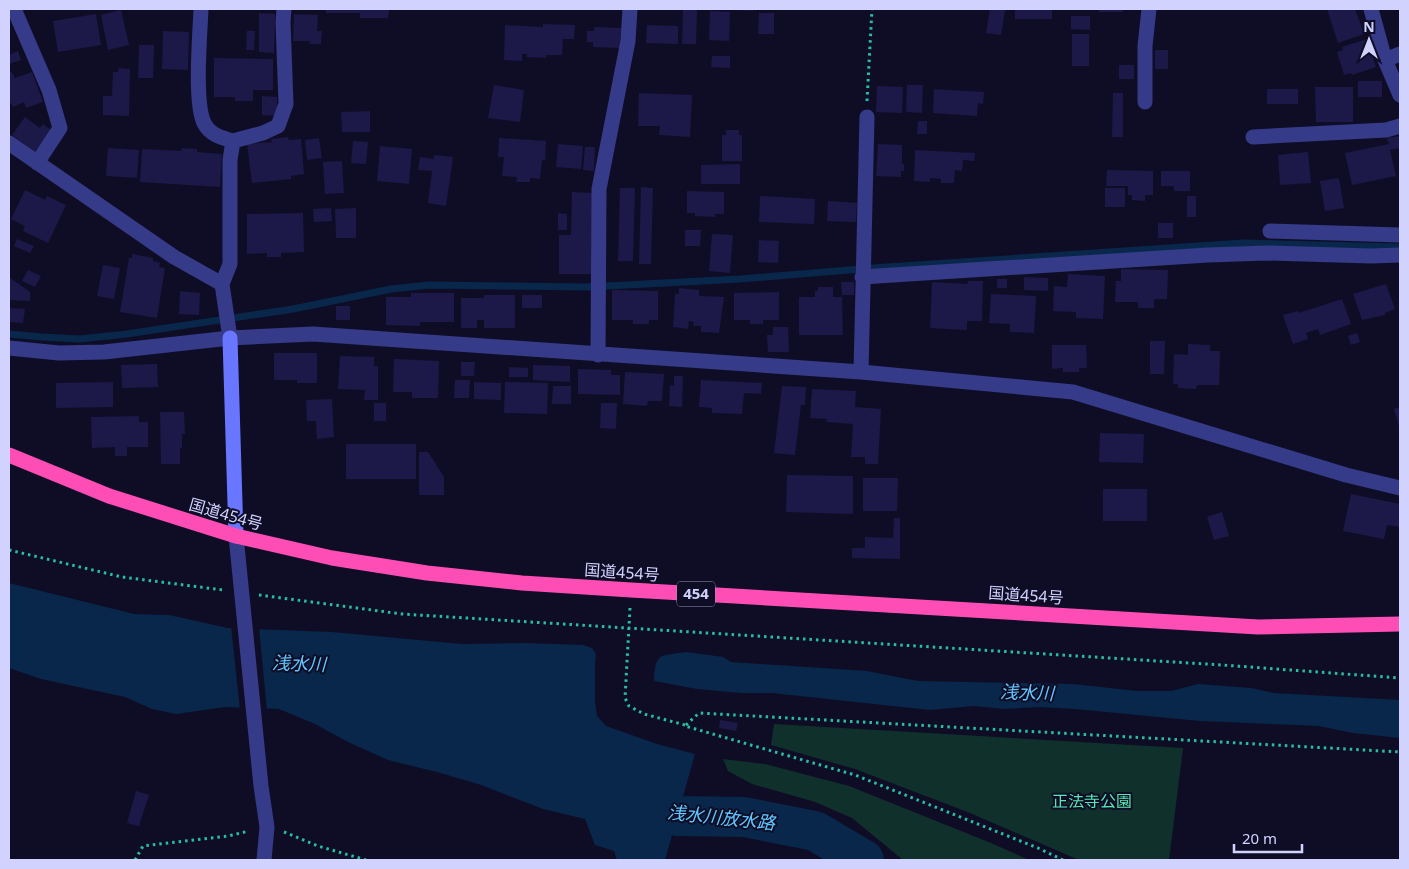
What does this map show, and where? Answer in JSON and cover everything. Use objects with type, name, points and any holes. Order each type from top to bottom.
[{"type":"highway","name":"国道454号","points":[[9,455],[109,496],[236,536],[332,558],[427,573],[522,583],[1258,627],[1400,624]]},
{"type":"street","points":[[14,9],[50,90],[60,128],[37,163]]},
{"type":"street","points":[[201,9],[199,108],[205,125],[215,135],[233,141],[263,133],[278,126],[286,104],[282,22],[284,9]]},
{"type":"street","points":[[598,355],[599,189],[628,41],[630,9]]},
{"type":"street","points":[[1146,102],[1145,46],[1149,9]]},
{"type":"street","points":[[1371,9],[1385,60],[1400,95]]},
{"type":"street","points":[[1385,60],[1400,54]]},
{"type":"street","points":[[861,372],[867,117]]},
{"type":"street","points":[[1253,136],[1386,130],[1400,126]]},
{"type":"street","points":[[233,141],[230,160],[230,264],[222,284],[230,338],[236,536],[261,786],[267,827],[264,860]]},
{"type":"street","points":[[9,143],[174,257],[222,284]]},
{"type":"street","points":[[1270,232],[1400,235]]},
{"type":"street","points":[[862,277],[1208,255],[1267,253],[1400,255]]},
{"type":"street","points":[[9,348],[59,353],[104,352],[230,338],[314,334],[861,372],[1073,392],[1310,465],[1400,488]]},
{"type":"path","points":[[867,117],[872,9]]},
{"type":"path","points":[[9,550],[122,577],[402,614],[1222,665],[1400,678]]},
{"type":"path","points":[[631,590],[625,698],[629,706],[644,714],[855,775],[1038,848],[1063,860]]},
{"type":"path","points":[[685,726],[699,713],[1400,752]]},
{"type":"path","points":[[135,860],[142,846],[228,836],[267,827],[300,837],[318,846],[366,860]]},
{"type":"green space","name":"正法寺公園","points":[[774,724],[1183,748],[1169,860],[1079,860],[970,813],[855,769],[771,745]]},
{"type":"green space","points":[[723,759],[765,764],[849,786],[1029,860],[903,860],[852,818],[815,802],[752,784],[728,771]]},
{"type":"water","name":"浅水川","points":[[9,583],[134,614],[169,615],[228,628],[332,632],[462,644],[525,643],[583,645],[592,648],[596,654],[595,703],[597,716],[606,726],[657,744],[695,754],[665,860],[617,860],[614,851],[595,845],[585,819],[543,809],[481,785],[388,760],[348,742],[315,724],[279,709],[225,707],[176,714],[152,709],[125,697],[41,679],[9,668]]},
{"type":"water","name":"浅水川","points":[[686,652],[723,657],[731,662],[867,671],[918,681],[1073,684],[1137,691],[1171,691],[1198,684],[1251,688],[1274,693],[1400,700],[1400,738],[1353,733],[1319,726],[1200,721],[1075,709],[1040,707],[1004,709],[974,706],[930,710],[772,693],[741,693],[697,689],[654,681],[656,665],[661,657]]},
{"type":"pier","points":[[231,626],[259,627],[267,711],[240,710]]},
{"type":"building","points":[[326,9],[389,9],[388,18],[360,18],[360,13],[326,13]]},
{"type":"building","points":[[683,9],[697,9],[696,44],[682,44]]},
{"type":"building","points":[[753,9],[753,11],[736,10]]},
{"type":"building","points":[[990,9],[1005,10],[1001,35],[986,33]]},
{"type":"building","points":[[1015,9],[1052,9],[1052,19],[1015,19]]},
{"type":"building","points":[[1099,9],[1123,9],[1123,12],[1099,12]]},
{"type":"building","points":[[1327,9],[1355,9],[1364,34],[1338,43]]},
{"type":"building","points":[[121,10],[129,45],[108,50],[101,15]]},
{"type":"building","points":[[710,11],[730,12],[729,41],[709,40]]},
{"type":"building","points":[[259,13],[275,14],[274,53],[259,52]]},
{"type":"building","points":[[759,13],[774,13],[774,34],[758,34]]},
{"type":"building","points":[[96,14],[101,45],[58,52],[53,21]]},
{"type":"building","points":[[294,14],[318,15],[317,31],[322,31],[321,44],[309,44],[310,41],[293,41]]},
{"type":"building","points":[[1071,16],[1090,16],[1090,30],[1071,29]]},
{"type":"building","points":[[543,24],[575,25],[574,39],[563,39],[562,55],[546,55],[546,58],[527,57],[527,54],[522,54],[522,61],[504,60],[505,25],[543,27]]},
{"type":"building","points":[[647,25],[678,26],[678,44],[646,43]]},
{"type":"building","points":[[594,27],[621,28],[620,48],[593,47],[593,42],[587,42],[587,31],[594,31]]},
{"type":"building","points":[[163,31],[189,32],[188,70],[162,69]]},
{"type":"building","points":[[247,31],[255,31],[254,50],[246,50]]},
{"type":"building","points":[[1072,34],[1089,34],[1089,66],[1072,66]]},
{"type":"building","points":[[1367,39],[1376,67],[1352,75],[1351,73],[1344,75],[1337,52],[1343,50],[1342,47]]},
{"type":"building","points":[[139,45],[154,45],[153,78],[138,78]]},
{"type":"building","points":[[1155,50],[1168,50],[1168,69],[1155,69]]},
{"type":"building","points":[[18,51],[21,60],[9,64],[9,55]]},
{"type":"building","points":[[712,56],[730,56],[730,68],[711,67]]},
{"type":"building","points":[[214,58],[273,59],[273,90],[253,90],[253,101],[235,101],[235,97],[214,97]]},
{"type":"building","points":[[1119,65],[1134,65],[1134,79],[1119,79]]},
{"type":"building","points":[[119,68],[130,69],[129,116],[103,115],[103,96],[112,96],[113,72],[118,72]]},
{"type":"building","points":[[12,72],[15,78],[32,72],[43,102],[26,108],[24,102],[13,107],[11,103],[9,104],[9,73]]},
{"type":"building","points":[[1358,81],[1382,81],[1382,97],[1358,97]]},
{"type":"building","points":[[494,85],[524,90],[520,122],[488,118]]},
{"type":"building","points":[[907,85],[923,85],[922,113],[906,112]]},
{"type":"building","points":[[877,86],[903,87],[902,113],[876,112]]},
{"type":"building","points":[[1315,87],[1353,87],[1353,122],[1316,122]]},
{"type":"building","points":[[934,89],[984,92],[983,104],[978,103],[977,116],[933,113]]},
{"type":"building","points":[[1267,89],[1298,89],[1298,104],[1267,104]]},
{"type":"building","points":[[639,93],[692,95],[690,137],[659,135],[660,126],[638,126]]},
{"type":"building","points":[[1113,93],[1123,93],[1123,137],[1112,137]]},
{"type":"building","points":[[262,96],[277,97],[277,116],[262,115]]},
{"type":"building","points":[[370,111],[370,132],[342,132],[341,112]]},
{"type":"building","points":[[25,117],[40,128],[43,124],[51,130],[35,152],[12,135]]},
{"type":"building","points":[[918,121],[927,121],[927,134],[917,134]]},
{"type":"building","points":[[726,130],[739,130],[739,135],[742,135],[742,161],[722,161],[722,135],[726,135]]},
{"type":"building","points":[[1400,136],[1400,148],[1390,150],[1396,176],[1352,185],[1345,153],[1389,144],[1387,138]]},
{"type":"building","points":[[288,137],[289,140],[301,139],[304,174],[291,176],[291,179],[252,183],[247,144],[272,142],[271,139]]},
{"type":"building","points":[[319,138],[322,158],[307,160],[305,140]]},
{"type":"building","points":[[499,138],[546,141],[545,160],[542,160],[540,179],[530,178],[530,182],[516,182],[517,177],[502,176],[504,157],[498,157]]},
{"type":"building","points":[[353,141],[368,142],[366,164],[351,163]]},
{"type":"building","points":[[558,144],[583,146],[581,169],[556,167]]},
{"type":"building","points":[[878,144],[902,145],[904,171],[901,171],[901,177],[876,176]]},
{"type":"building","points":[[380,146],[412,149],[409,184],[377,181]]},
{"type":"building","points":[[585,147],[595,147],[594,171],[583,170]]},
{"type":"building","points":[[108,148],[139,150],[137,178],[106,176]]},
{"type":"building","points":[[182,148],[197,149],[197,152],[222,154],[220,187],[140,182],[142,149],[181,151]]},
{"type":"building","points":[[915,150],[975,153],[974,161],[963,160],[962,171],[955,170],[954,183],[941,183],[941,179],[930,178],[930,182],[914,181]]},
{"type":"building","points":[[1308,152],[1311,183],[1280,185],[1278,155]]},
{"type":"building","points":[[434,155],[453,157],[446,206],[428,203],[432,171],[418,170],[420,157],[434,159]]},
{"type":"building","points":[[342,161],[344,193],[325,194],[323,162]]},
{"type":"building","points":[[740,164],[740,184],[701,184],[701,165]]},
{"type":"building","points":[[1107,170],[1153,171],[1153,195],[1145,195],[1145,201],[1132,200],[1132,195],[1128,195],[1128,186],[1106,186]]},
{"type":"building","points":[[1161,171],[1190,171],[1190,191],[1174,191],[1174,186],[1161,186]]},
{"type":"building","points":[[1339,178],[1344,208],[1325,211],[1320,181]]},
{"type":"building","points":[[641,187],[653,188],[651,264],[639,264]]},
{"type":"building","points":[[620,188],[635,188],[633,261],[618,261]]},
{"type":"building","points":[[1105,188],[1125,188],[1125,207],[1105,207]]},
{"type":"building","points":[[25,190],[45,200],[47,196],[66,205],[48,243],[23,231],[25,226],[11,219]]},
{"type":"building","points":[[687,191],[724,192],[724,214],[715,214],[715,217],[695,216],[695,213],[687,213]]},
{"type":"building","points":[[572,192],[592,193],[591,274],[559,274],[559,235],[571,235]]},
{"type":"building","points":[[760,196],[815,199],[814,224],[759,222]]},
{"type":"building","points":[[1187,196],[1196,196],[1196,217],[1187,217]]},
{"type":"building","points":[[828,201],[857,203],[856,222],[827,221]]},
{"type":"building","points":[[331,208],[332,221],[314,222],[313,209]]},
{"type":"building","points":[[356,208],[356,238],[336,238],[335,209]]},
{"type":"building","points":[[303,213],[304,252],[281,253],[281,257],[267,257],[267,253],[247,254],[247,214]]},
{"type":"building","points":[[558,213],[567,214],[567,230],[558,230]]},
{"type":"building","points":[[1158,223],[1173,223],[1173,238],[1158,238]]},
{"type":"building","points":[[685,230],[701,230],[700,246],[685,246]]},
{"type":"building","points":[[712,234],[733,235],[730,273],[709,271]]},
{"type":"building","points":[[17,239],[34,246],[30,253],[14,246]]},
{"type":"building","points":[[759,240],[779,241],[778,263],[758,262]]},
{"type":"building","points":[[132,254],[153,258],[153,261],[160,263],[159,267],[165,268],[157,318],[120,312],[129,258],[132,258]]},
{"type":"building","points":[[103,265],[120,268],[114,299],[97,296]]},
{"type":"building","points":[[1121,269],[1168,270],[1167,299],[1154,299],[1154,308],[1138,308],[1138,302],[1115,302],[1116,281],[1121,281]]},
{"type":"building","points":[[28,270],[41,276],[35,287],[22,281]]},
{"type":"building","points":[[1068,274],[1105,276],[1103,319],[1076,318],[1076,312],[1053,311],[1054,286],[1067,287]]},
{"type":"building","points":[[9,277],[30,292],[30,301],[9,300]]},
{"type":"building","points":[[1024,277],[1048,278],[1048,291],[1024,290]]},
{"type":"building","points":[[997,279],[1007,279],[1007,288],[997,288]]},
{"type":"building","points":[[968,281],[983,281],[982,321],[967,321],[967,330],[930,328],[932,282],[967,284]]},
{"type":"building","points":[[841,282],[854,282],[854,295],[842,295]]},
{"type":"building","points":[[1386,284],[1395,309],[1385,313],[1385,315],[1362,320],[1353,294]]},
{"type":"building","points":[[818,287],[833,287],[833,297],[842,297],[843,335],[799,335],[799,297],[815,297],[815,291],[818,291]]},
{"type":"building","points":[[679,288],[699,290],[699,296],[724,297],[719,333],[701,332],[701,326],[693,326],[694,322],[689,321],[688,329],[673,327],[675,294],[679,294]]},
{"type":"building","points":[[612,290],[658,291],[658,320],[649,320],[649,324],[633,324],[633,320],[612,320]]},
{"type":"building","points":[[180,291],[200,293],[199,315],[179,314]]},
{"type":"building","points":[[779,292],[779,320],[763,320],[763,324],[750,324],[750,320],[734,320],[734,293]]},
{"type":"building","points":[[411,293],[454,293],[454,322],[420,322],[420,326],[386,325],[386,297],[411,297]]},
{"type":"building","points":[[991,294],[1036,296],[1034,333],[1010,332],[1010,324],[989,323]]},
{"type":"building","points":[[484,295],[515,295],[515,328],[484,328],[484,320],[477,320],[477,328],[461,328],[461,298],[484,298]]},
{"type":"building","points":[[522,295],[542,295],[542,308],[522,308]]},
{"type":"building","points":[[1342,299],[1351,324],[1320,335],[1318,329],[1306,333],[1308,339],[1293,344],[1283,315],[1298,311],[1299,313]]},
{"type":"building","points":[[336,306],[350,306],[350,320],[336,320]]},
{"type":"building","points":[[9,308],[25,309],[23,323],[9,322]]},
{"type":"building","points":[[773,327],[788,327],[789,352],[768,352],[767,335],[773,335]]},
{"type":"building","points":[[1357,333],[1360,342],[1351,345],[1348,336]]},
{"type":"building","points":[[1150,341],[1165,341],[1164,374],[1150,374]]},
{"type":"building","points":[[1188,344],[1210,345],[1210,351],[1220,351],[1219,385],[1197,385],[1196,389],[1178,388],[1178,384],[1173,384],[1174,354],[1188,355]]},
{"type":"building","points":[[1052,345],[1086,345],[1087,368],[1079,368],[1079,372],[1063,372],[1063,368],[1052,369]]},
{"type":"building","points":[[274,353],[317,353],[317,383],[297,383],[297,380],[274,380]]},
{"type":"building","points":[[340,356],[374,357],[374,366],[378,366],[378,400],[364,400],[365,390],[338,389]]},
{"type":"building","points":[[394,359],[439,361],[438,398],[412,398],[412,392],[393,392]]},
{"type":"building","points":[[461,362],[475,362],[474,376],[461,376]]},
{"type":"building","points":[[157,364],[158,387],[122,388],[121,365]]},
{"type":"building","points":[[533,365],[570,366],[570,382],[533,380]]},
{"type":"building","points":[[509,367],[528,368],[528,377],[509,377]]},
{"type":"building","points":[[578,369],[611,370],[611,375],[620,375],[620,395],[578,394]]},
{"type":"building","points":[[625,372],[664,374],[662,401],[648,401],[647,406],[623,404]]},
{"type":"building","points":[[674,376],[683,376],[682,407],[669,406],[670,385],[674,386]]},
{"type":"building","points":[[455,380],[470,380],[469,398],[454,398]]},
{"type":"building","points":[[701,380],[762,383],[761,394],[744,393],[742,414],[712,413],[712,408],[699,407]]},
{"type":"building","points":[[113,382],[113,407],[56,408],[56,383]]},
{"type":"building","points":[[474,382],[501,383],[501,400],[474,399]]},
{"type":"building","points":[[505,382],[548,383],[547,414],[504,413]]},
{"type":"building","points":[[553,386],[571,386],[571,404],[552,404]]},
{"type":"building","points":[[782,386],[806,387],[805,405],[801,405],[795,455],[774,453]]},
{"type":"building","points":[[812,389],[856,391],[855,407],[881,409],[878,464],[865,464],[865,457],[851,457],[853,424],[826,422],[827,419],[810,418]]},
{"type":"building","points":[[332,399],[334,437],[317,439],[316,421],[307,421],[306,400]]},
{"type":"building","points":[[374,403],[386,403],[386,421],[374,421]]},
{"type":"building","points":[[601,403],[617,403],[616,429],[600,428]]},
{"type":"building","points":[[1400,407],[1400,430],[1394,409]]},
{"type":"building","points":[[160,412],[184,412],[185,434],[182,434],[180,464],[161,464]]},
{"type":"building","points":[[139,416],[139,422],[148,422],[148,447],[127,447],[127,456],[115,456],[115,447],[92,448],[91,417]]},
{"type":"building","points":[[1100,433],[1144,434],[1143,463],[1099,462]]},
{"type":"building","points":[[346,444],[416,444],[416,479],[346,479]]},
{"type":"building","points":[[419,452],[428,452],[444,477],[444,495],[419,495]]},
{"type":"building","points":[[787,475],[853,476],[853,514],[786,512]]},
{"type":"building","points":[[863,478],[898,478],[897,511],[863,511]]},
{"type":"building","points":[[1103,489],[1147,489],[1147,521],[1103,521]]},
{"type":"building","points":[[1351,494],[1400,504],[1400,527],[1387,525],[1384,539],[1343,531]]},
{"type":"building","points":[[1222,512],[1229,536],[1214,540],[1207,517]]},
{"type":"building","points":[[894,518],[900,518],[900,559],[852,558],[852,548],[865,548],[865,537],[893,538]]},
{"type":"building","points":[[720,720],[738,723],[736,731],[719,728]]},
{"type":"building","points":[[136,791],[149,795],[139,826],[127,823]]},
{"type":"waterway","points":[[9,334],[80,339],[127,334],[293,309],[391,289],[429,285],[588,287],[740,279],[1243,243],[1400,247]]},
{"type":"waterway","name":"浅水川放水路","points":[[624,803],[678,816],[744,817],[815,831],[864,860]]}]
